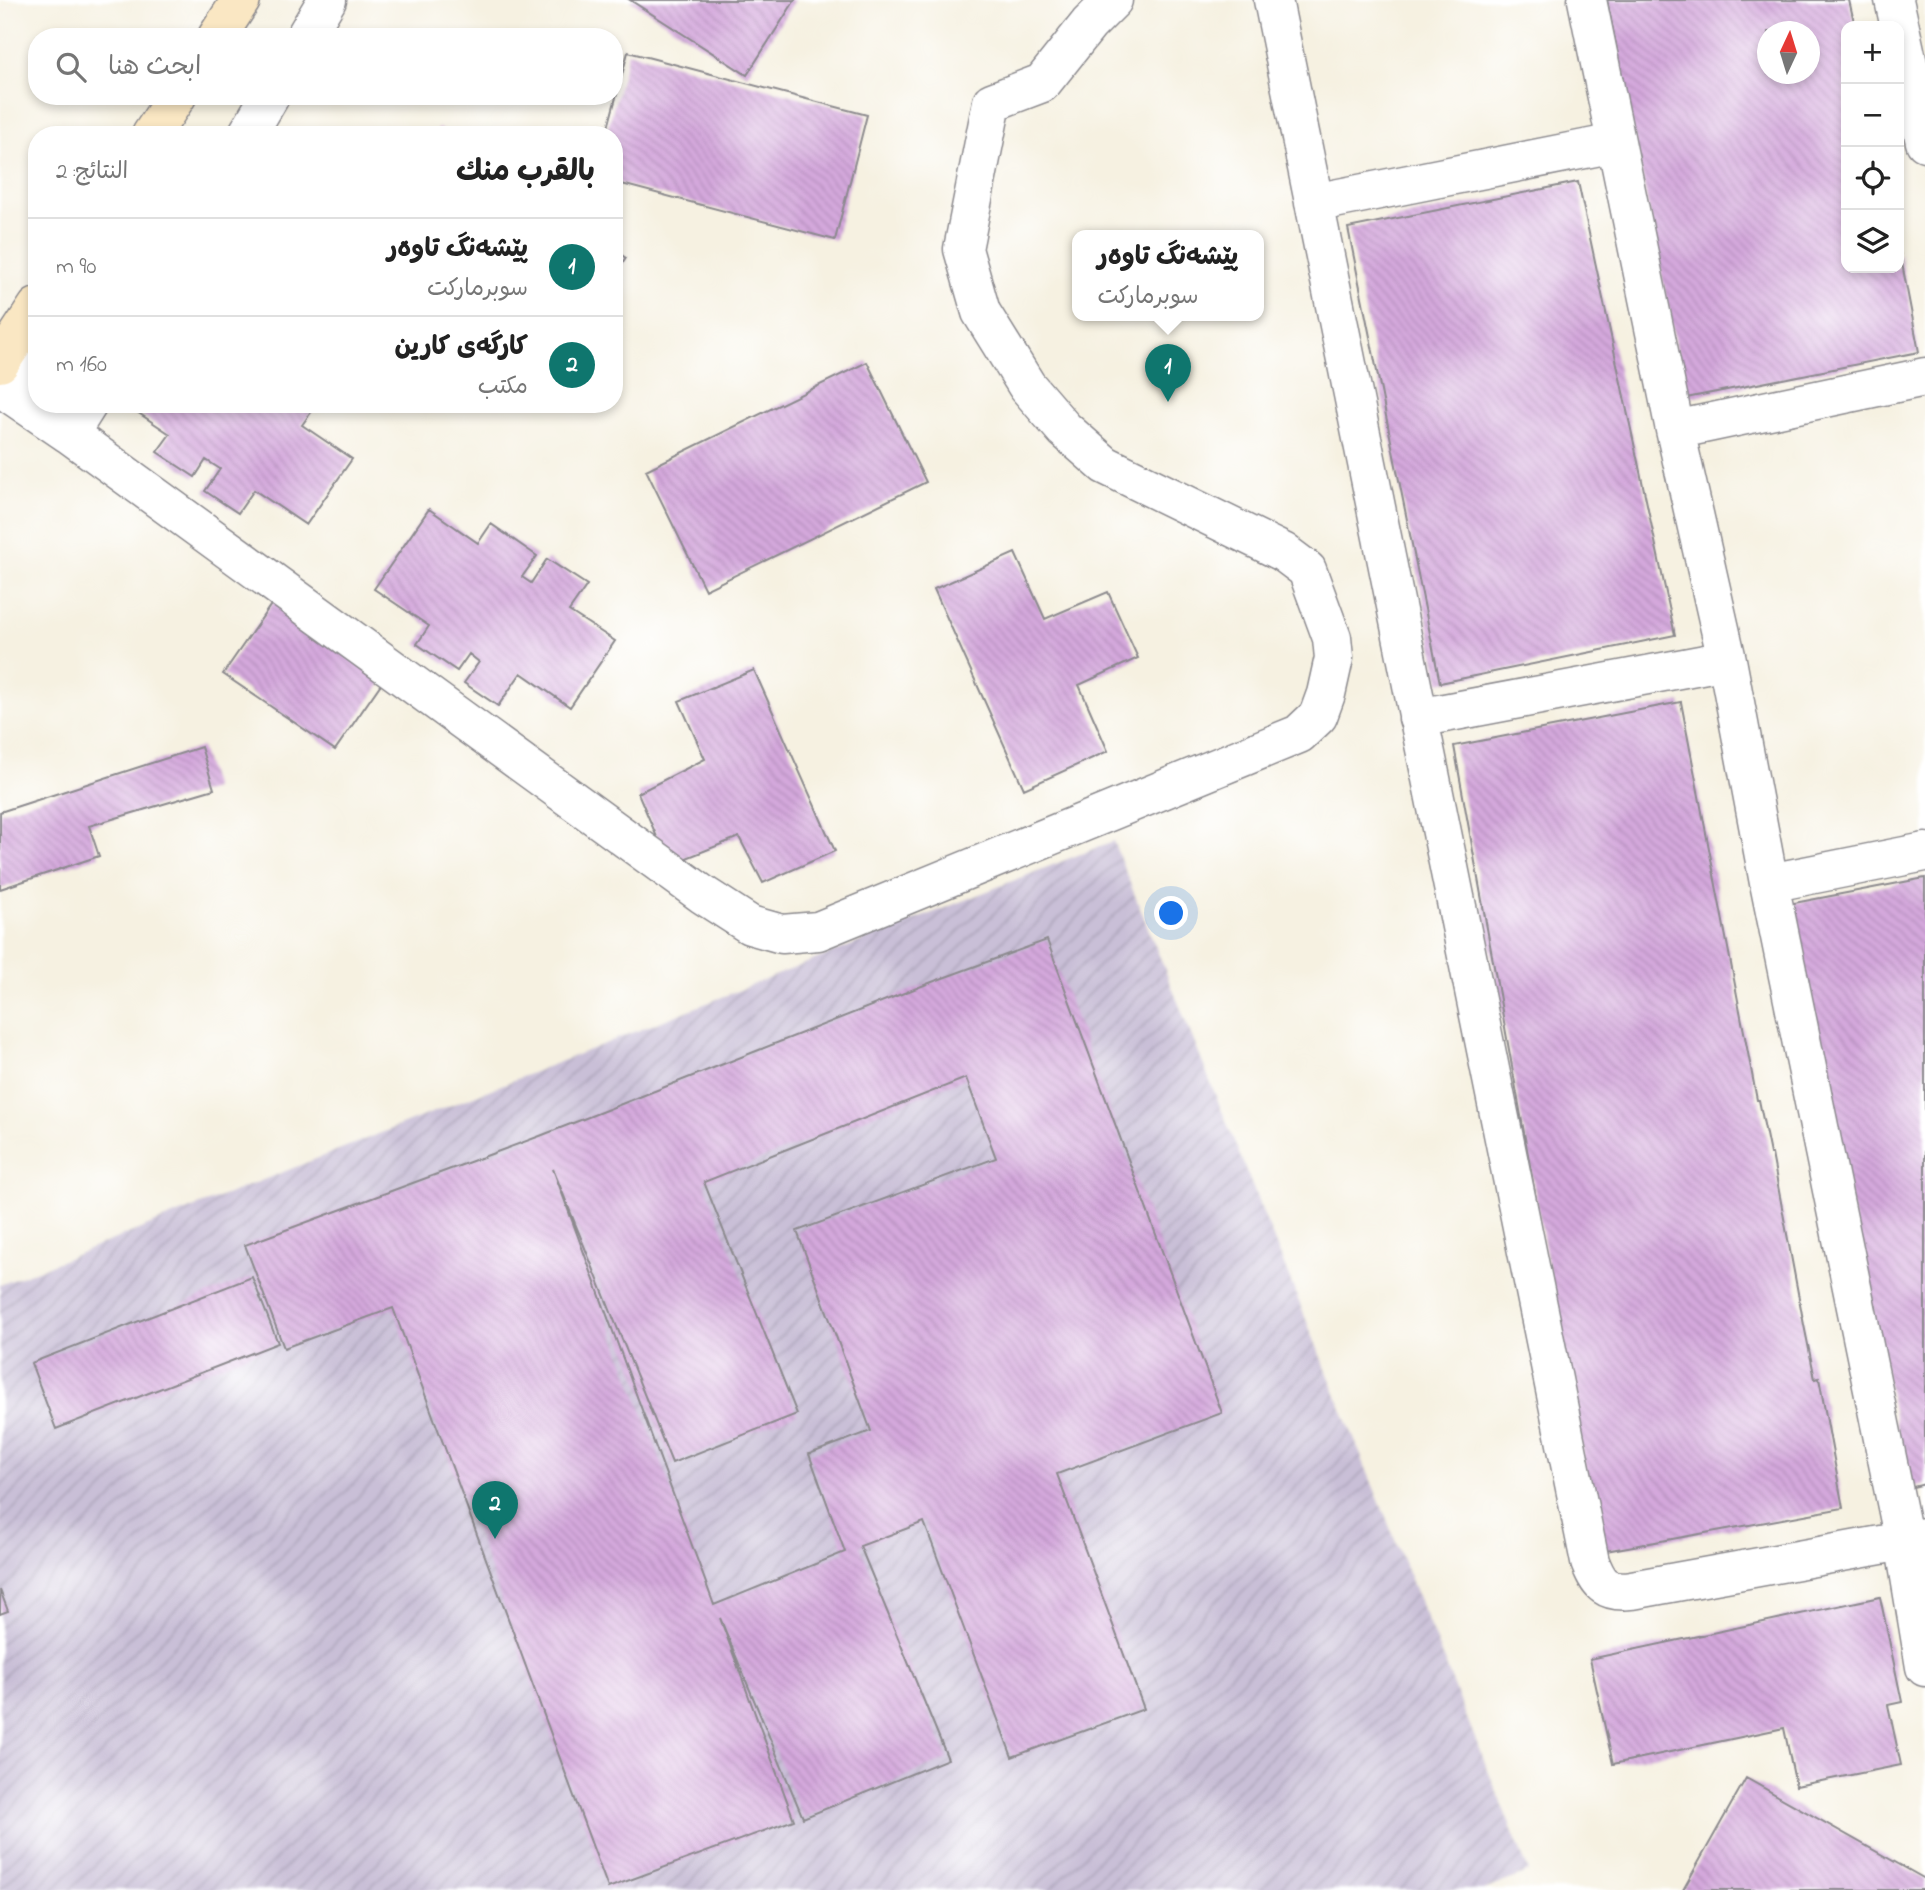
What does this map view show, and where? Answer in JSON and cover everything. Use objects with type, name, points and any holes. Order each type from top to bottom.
[{"type":"street","points":[[223,28],[241,0]]},
{"type":"street","points":[[310,28],[327,0]]},
{"type":"street","points":[[83,413],[702,894],[750,925],[782,934],[818,931],[839,924],[1299,734],[1318,716],[1326,694],[1334,658],[1332,638],[1307,570],[1283,552],[1105,465],[1065,429],[1027,386],[981,312],[963,249],[992,102],[1042,83],[1089,24],[1113,0]]},
{"type":"street","points":[[1273,0],[1590,1562],[1596,1578],[1604,1587],[1618,1592],[1914,1539]]},
{"type":"street","points":[[1587,0],[1675,430],[1727,660],[1769,883],[1914,1539],[1925,1667]]},
{"type":"street","points":[[1894,0],[1919,80],[1925,142]]},
{"type":"street","points":[[158,126],[171,105]]},
{"type":"street","points":[[252,126],[265,105]]},
{"type":"street","points":[[1314,202],[1615,143]]},
{"type":"street","points":[[28,328],[11,368],[28,379]]},
{"type":"street","points":[[1675,430],[1925,377]]},
{"type":"street","points":[[1418,718],[1727,660]]},
{"type":"street","points":[[1769,883],[1925,852]]},
{"type":"shaded area","points":[[1113,841],[1529,1872],[1484,1890],[0,1890],[0,1285]]},
{"type":"building","points":[[630,0],[795,0],[747,75]]},
{"type":"building","points":[[1607,0],[1849,0],[1854,21],[1841,21],[1841,273],[1904,273],[1919,352],[1686,398]]},
{"type":"building","points":[[628,52],[867,115],[835,240],[623,184],[623,126],[608,126],[614,105],[623,105],[623,71]]},
{"type":"building","points":[[1578,182],[1675,635],[1440,683],[1348,228]]},
{"type":"building","points":[[867,362],[926,482],[705,590],[646,470]]},
{"type":"building","points":[[138,413],[311,413],[302,425],[352,459],[306,525],[254,490],[238,513],[205,491],[220,469],[206,460],[195,477],[157,452],[170,434]]},
{"type":"building","points":[[429,509],[478,543],[491,524],[537,556],[522,577],[531,583],[547,559],[587,585],[569,611],[615,641],[570,707],[521,673],[498,706],[464,683],[479,662],[469,654],[457,671],[417,644],[429,626],[374,589]]},
{"type":"building","points":[[1015,553],[1045,619],[1108,592],[1138,658],[1079,685],[1108,751],[1024,789],[934,589]]},
{"type":"building","points":[[275,599],[387,675],[335,750],[223,674]]},
{"type":"building","points":[[754,670],[835,851],[763,883],[739,837],[669,865],[638,793],[705,759],[679,701]]},
{"type":"building","points":[[1681,702],[1757,1100],[1772,1154],[1804,1325],[1815,1379],[1819,1378],[1843,1508],[1600,1552],[1454,746]]},
{"type":"building","points":[[201,747],[214,789],[89,826],[99,856],[0,889],[0,812]]},
{"type":"building","points":[[1925,878],[1925,1484],[1909,1488],[1789,904]]},
{"type":"building","points":[[1047,940],[1222,1413],[1057,1474],[1144,1709],[1012,1757],[924,1522],[860,1546],[948,1759],[803,1818],[720,1618],[794,1820],[608,1888],[393,1308],[284,1348],[245,1245],[540,1136],[932,982]],"holes":[[[966,1078],[996,1158],[797,1231],[871,1431],[809,1454],[845,1552],[714,1605],[553,1169],[672,1463],[797,1414],[704,1182]]]},
{"type":"building","points":[[252,1277],[278,1343],[56,1429],[31,1363]]},
{"type":"building","points":[[0,1590],[8,1611],[0,1614]]},
{"type":"building","points":[[1880,1597],[1902,1702],[1888,1705],[1901,1765],[1796,1786],[1784,1728],[1613,1764],[1590,1659]]},
{"type":"building","points":[[1746,1778],[1925,1879],[1925,1890],[1683,1890]]},
{"type":"place","name":"پێشەنگ تاوەر","points":[[1168,402]]},
{"type":"place","name":"کارگەی کارین","points":[[495,1539]]}]
